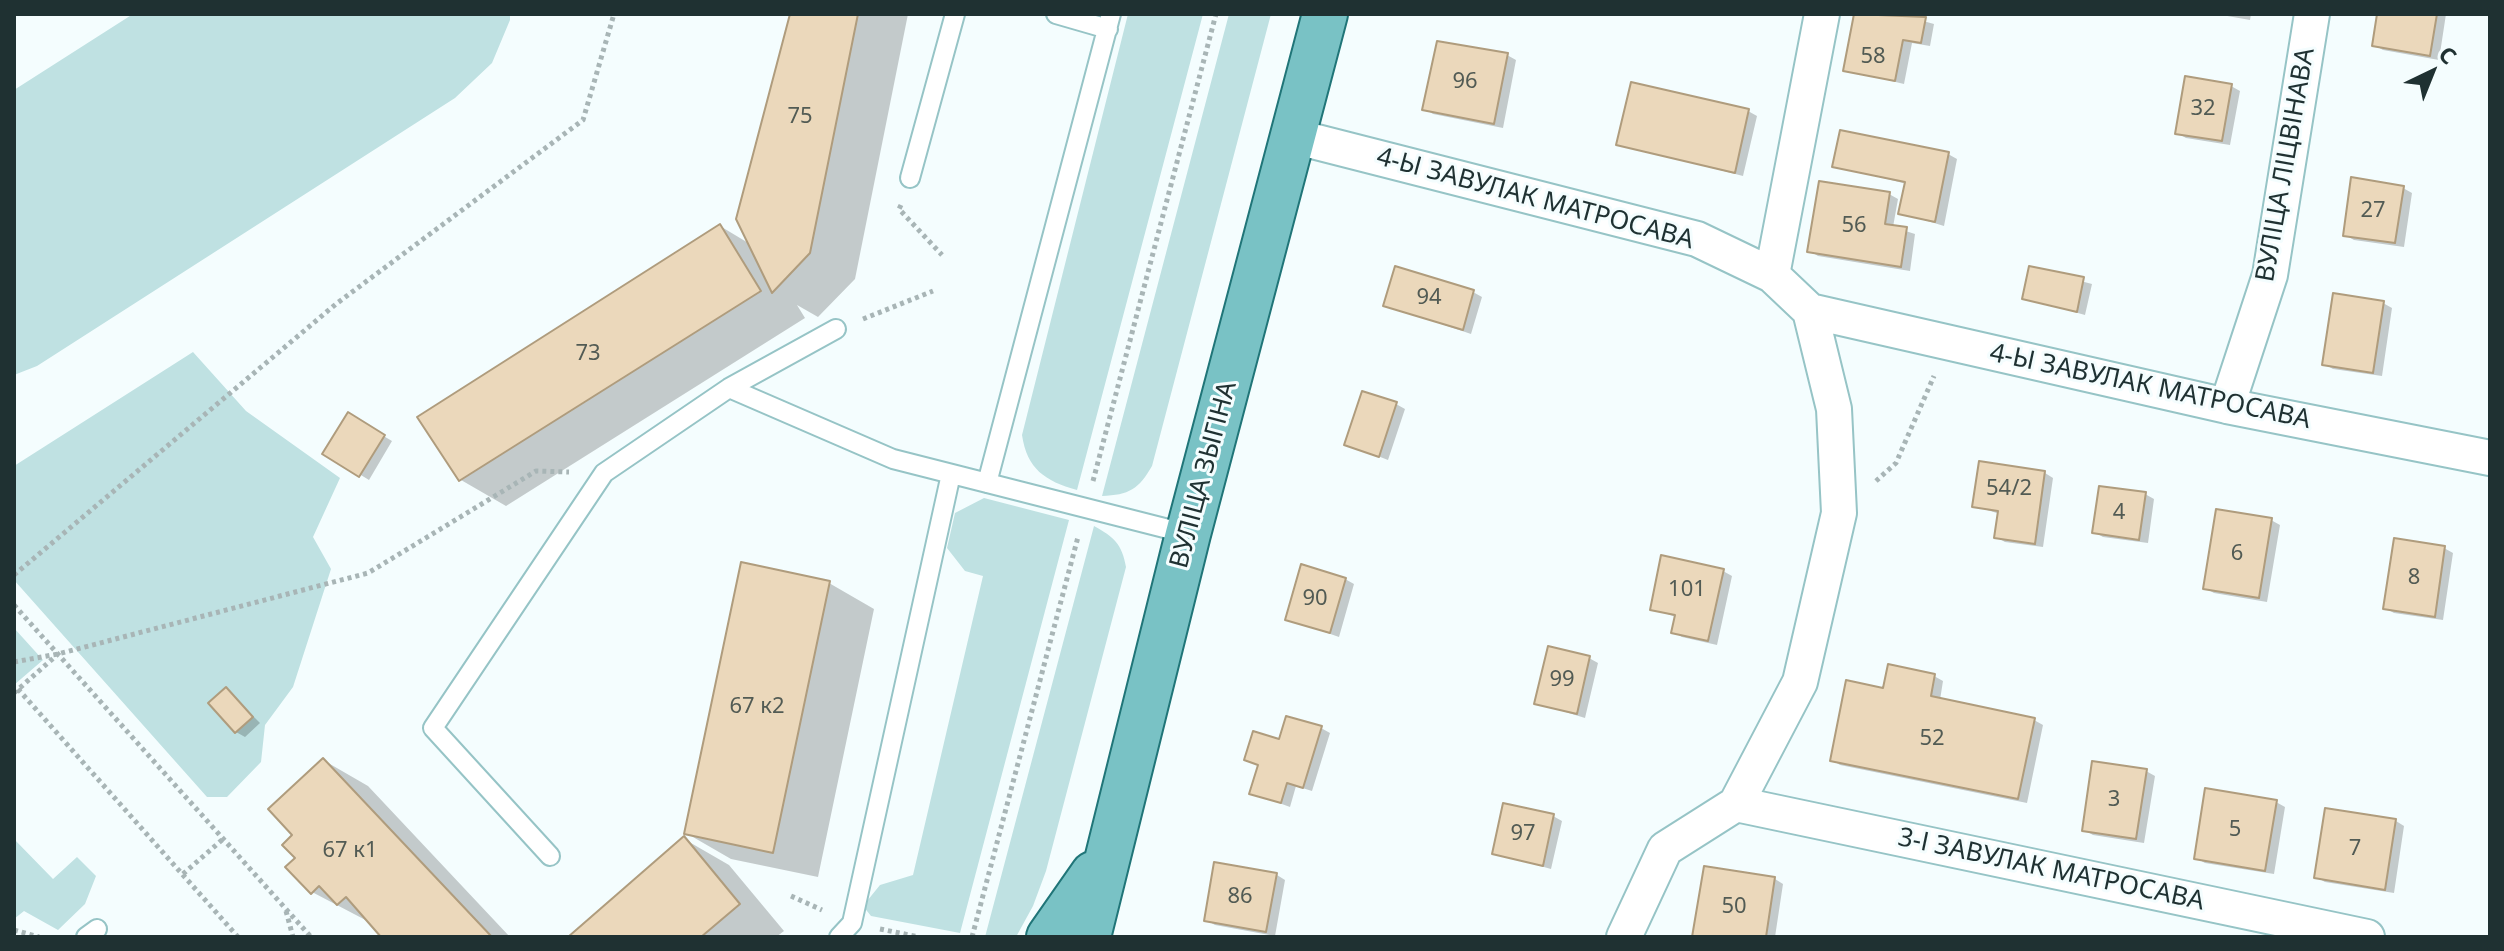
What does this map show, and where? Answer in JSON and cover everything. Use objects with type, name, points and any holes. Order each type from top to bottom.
[{"type":"main road","name":"ВУЛІЦА ЗЫГІНА","points":[[1088,937],[1188,534],[1325,14]]},
{"type":"main road","points":[[1049,937],[1109,848]]},
{"type":"street","points":[[1772,275],[1822,14]]},
{"type":"street","name":"ВУЛІЦА ЛІЦВІНАВА","points":[[2227,406],[2270,275],[2312,14]]},
{"type":"street","name":"4-Ы ЗАВУЛАК МАТРОСАВА","points":[[1293,136],[1697,239],[1772,275],[1810,311],[2227,406],[2490,458]]},
{"type":"street","points":[[1624,937],[1665,849],[1736,804],[1800,682],[1839,513],[1834,409],[1810,311]]},
{"type":"street","name":"3-І ЗАВУЛАК МАТРОСАВА","points":[[1736,804],[2367,937]]},
{"type":"lane","points":[[910,178],[955,14]]},
{"type":"lane","points":[[987,483],[1110,21],[1056,14]]},
{"type":"lane","points":[[550,856],[433,728],[604,473],[729,388],[836,329]]},
{"type":"lane","points":[[729,388],[893,459],[1188,534]]},
{"type":"lane","points":[[839,937],[852,923],[951,474]]},
{"type":"path","points":[[14,575],[336,304],[583,120],[614,14]]},
{"type":"path","points":[[910,178],[899,209],[942,255]]},
{"type":"path","points":[[836,329],[933,291]]},
{"type":"path","points":[[1839,513],[1896,463],[1949,343]]},
{"type":"path","points":[[14,662],[58,654],[368,573],[536,471],[604,473]]},
{"type":"path","points":[[14,605],[311,937]]},
{"type":"path","points":[[58,654],[16,691],[238,937]]},
{"type":"path","points":[[183,874],[223,839]]},
{"type":"path","points":[[285,908],[293,937]]},
{"type":"path","points":[[14,930],[39,937]]},
{"type":"shaded area","points":[[133,14],[510,14],[510,20],[492,63],[455,98],[37,366],[14,375],[14,90]]},
{"type":"shaded area","points":[[1128,14],[1203,14],[1077,490],[1039,472],[1028,457],[1022,435]]},
{"type":"shaded area","points":[[1229,14],[1271,14],[1152,466],[1132,489],[1102,496]]},
{"type":"shaded area","points":[[193,352],[246,411],[340,478],[313,537],[331,569],[293,687],[265,725],[261,762],[227,797],[207,797],[14,580],[14,466]]},
{"type":"shaded area","points":[[984,498],[1069,520],[960,933],[871,916],[863,906],[880,885],[913,875],[983,576],[965,571],[947,548],[955,513]]},
{"type":"shaded area","points":[[1094,526],[1116,542],[1126,567],[1046,871],[1033,906],[1016,937],[985,937]]},
{"type":"shaded area","points":[[14,628],[43,660],[14,685]]},
{"type":"shaded area","points":[[14,839],[53,879],[77,857],[96,876],[85,904],[58,930],[24,911],[14,919]]},
{"type":"building","points":[[790,14],[858,14],[810,253],[772,293],[736,219]]},
{"type":"building","points":[[1854,14],[1926,17],[1921,43],[1903,40],[1895,81],[1843,71]]},
{"type":"building","points":[[2377,14],[2437,14],[2430,56],[2372,46]]},
{"type":"building","points":[[1437,41],[1508,53],[1494,124],[1422,110]]},
{"type":"building","points":[[2185,76],[2232,84],[2222,141],[2175,134]]},
{"type":"building","points":[[1631,82],[1749,109],[1735,173],[1616,145]]},
{"type":"building","points":[[1840,130],[1949,152],[1935,222],[1898,214],[1905,182],[1832,167]]},
{"type":"building","points":[[2351,177],[2404,186],[2395,243],[2343,236]]},
{"type":"building","points":[[1819,181],[1890,192],[1885,224],[1907,227],[1901,267],[1807,252]]},
{"type":"building","points":[[720,224],[761,291],[459,481],[417,417]]},
{"type":"building","points":[[1395,266],[1474,290],[1463,330],[1383,306]]},
{"type":"building","points":[[2029,266],[2084,277],[2077,312],[2022,299]]},
{"type":"building","points":[[2333,293],[2384,301],[2373,373],[2322,365]]},
{"type":"building","points":[[1362,391],[1397,402],[1379,457],[1344,445]]},
{"type":"building","points":[[348,412],[385,435],[359,477],[322,454]]},
{"type":"building","points":[[1979,461],[2045,471],[2035,544],[1994,538],[1998,511],[1972,507]]},
{"type":"building","points":[[2099,486],[2146,492],[2139,540],[2092,533]]},
{"type":"building","points":[[2216,509],[2272,518],[2259,598],[2203,589]]},
{"type":"building","points":[[2394,538],[2445,546],[2435,617],[2383,609]]},
{"type":"building","points":[[1661,555],[1724,569],[1708,641],[1671,633],[1675,615],[1650,610]]},
{"type":"building","points":[[741,562],[830,581],[773,853],[684,834]]},
{"type":"building","points":[[1301,564],[1346,578],[1330,633],[1285,620]]},
{"type":"building","points":[[1548,646],[1590,656],[1577,714],[1534,704]]},
{"type":"building","points":[[1888,664],[1935,674],[1931,696],[2035,718],[2018,799],[1830,761],[1846,680],[1883,688]]},
{"type":"building","points":[[226,687],[253,717],[235,733],[208,703]]},
{"type":"building","points":[[1286,716],[1322,726],[1303,788],[1287,783],[1281,803],[1249,794],[1258,765],[1244,760],[1253,731],[1279,739]]},
{"type":"building","points":[[323,758],[492,937],[381,937],[346,897],[337,905],[319,886],[311,894],[285,867],[295,858],[282,845],[292,835],[268,809]]},
{"type":"building","points":[[2092,761],[2147,769],[2136,839],[2082,831]]},
{"type":"building","points":[[2205,788],[2277,800],[2265,871],[2194,859]]},
{"type":"building","points":[[1503,803],[1554,814],[1543,866],[1492,854]]},
{"type":"building","points":[[2325,808],[2396,819],[2385,890],[2314,878]]},
{"type":"building","points":[[684,836],[740,904],[701,937],[568,937]]},
{"type":"building","points":[[1214,862],[1277,873],[1266,932],[1204,921]]},
{"type":"building","points":[[1704,866],[1775,877],[1766,937],[1692,937]]}]
